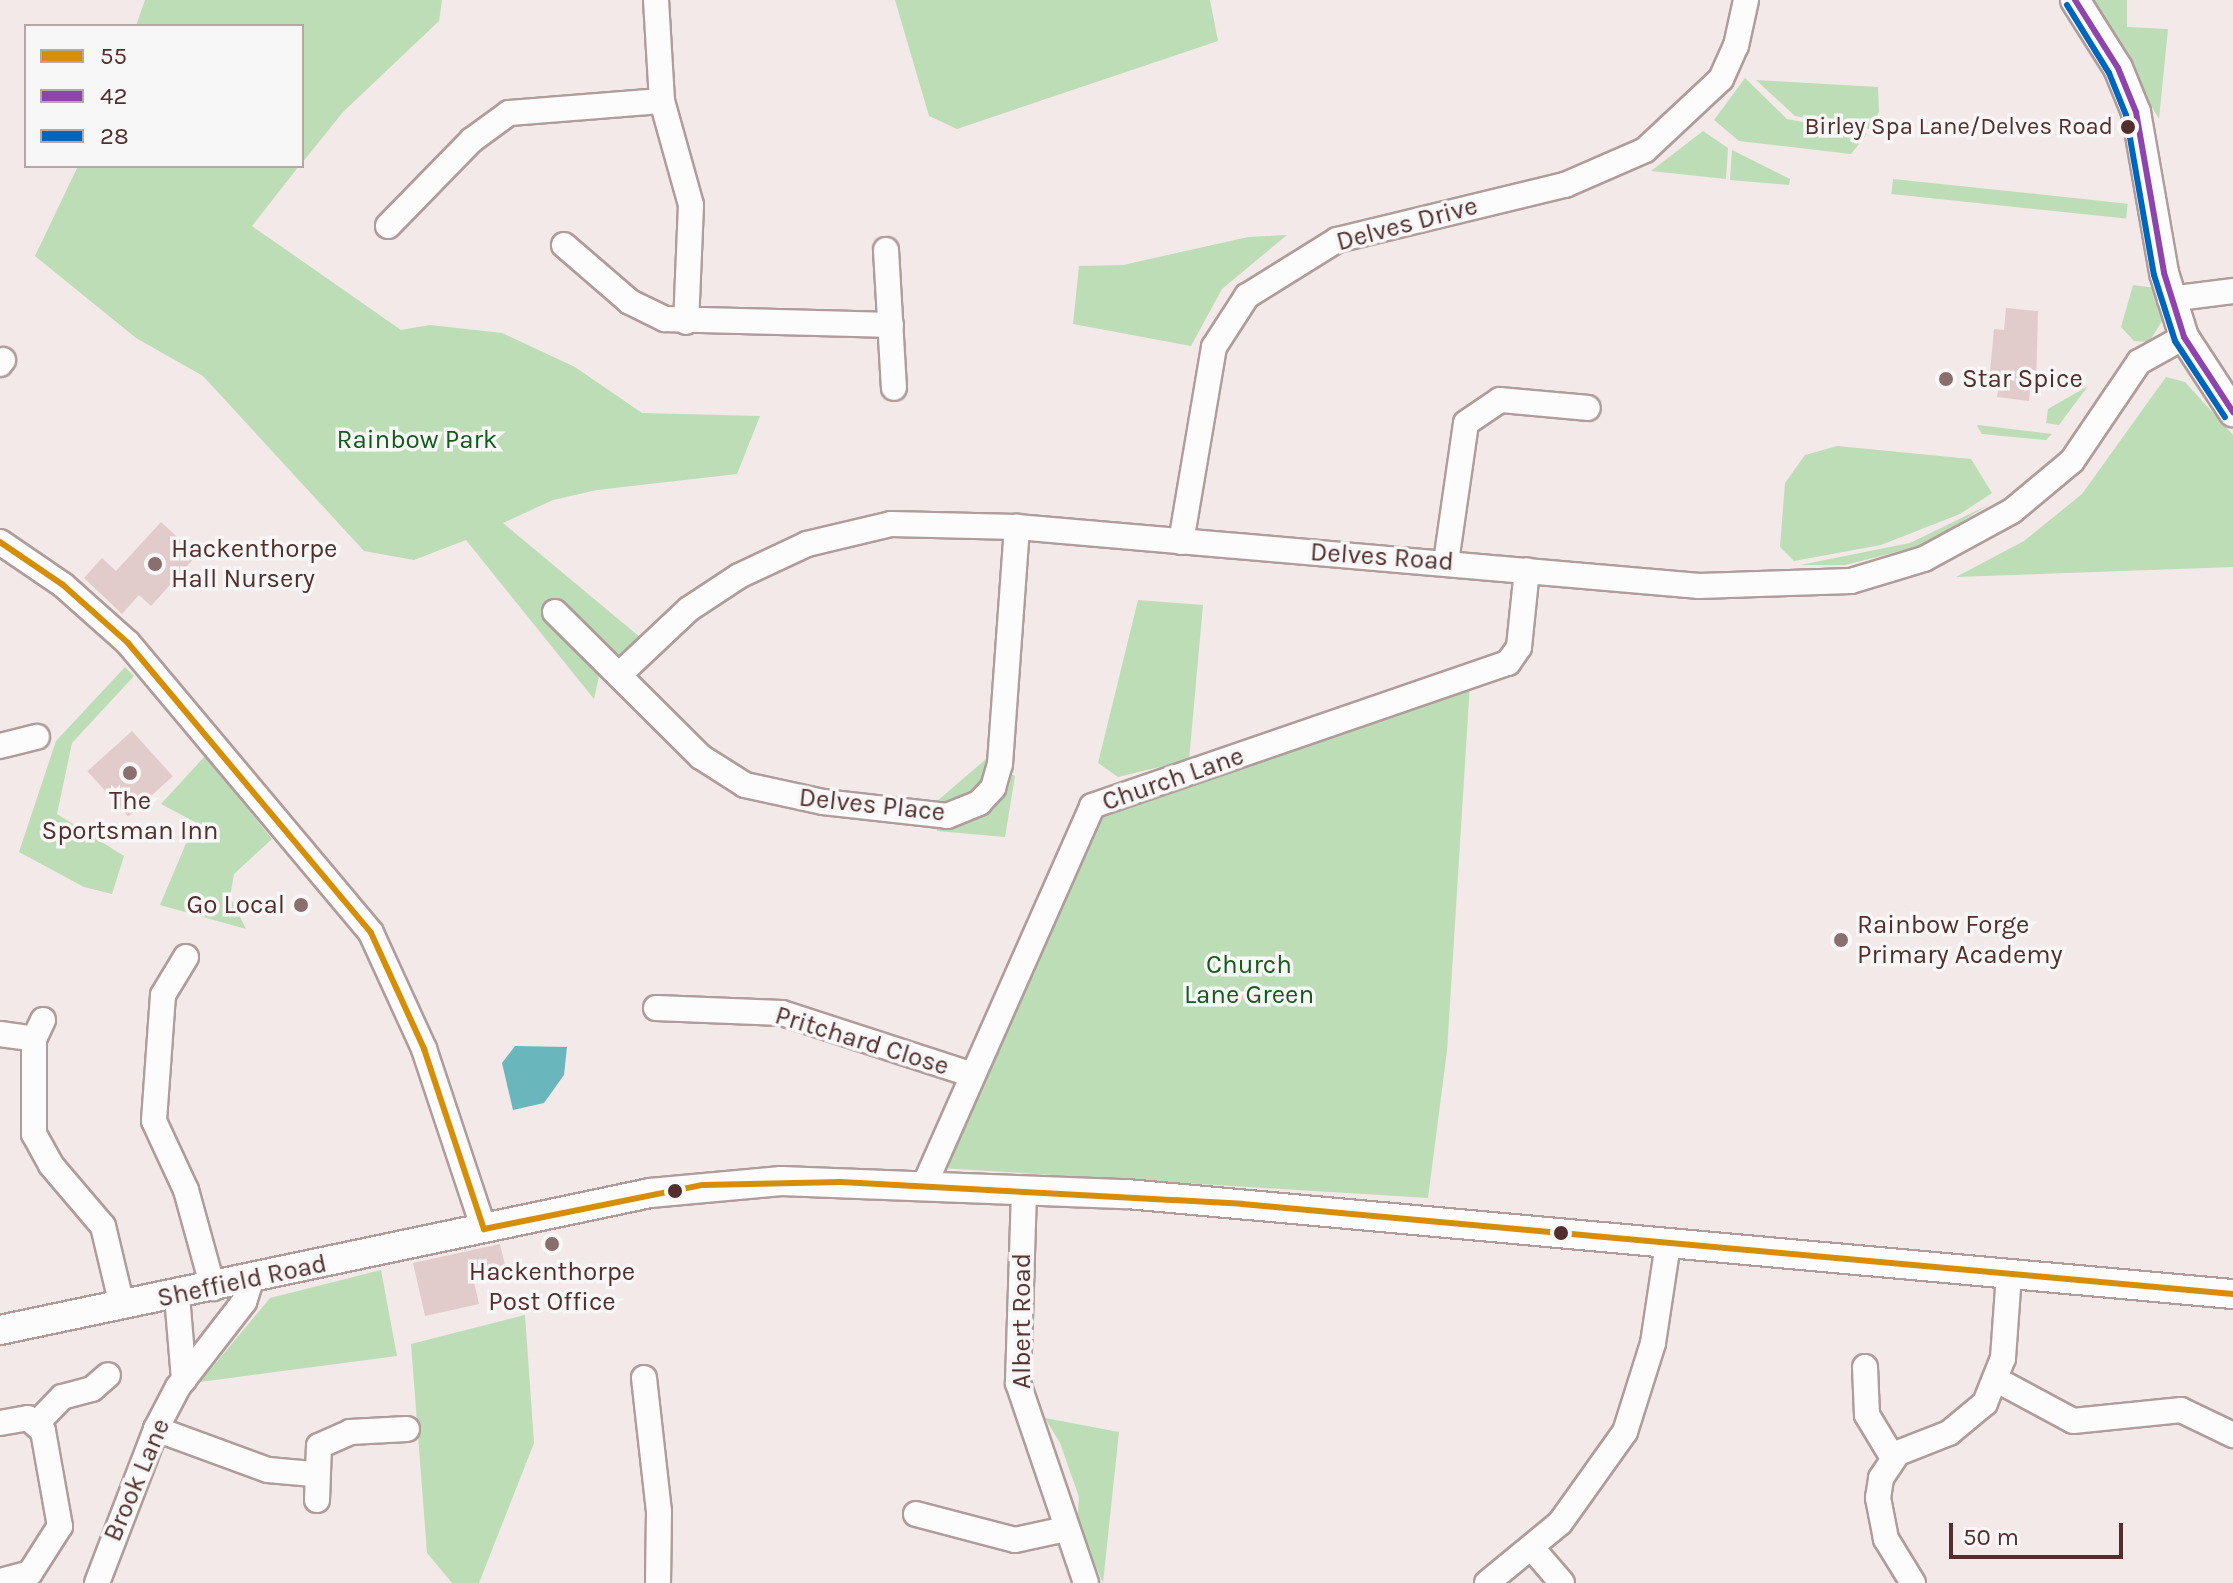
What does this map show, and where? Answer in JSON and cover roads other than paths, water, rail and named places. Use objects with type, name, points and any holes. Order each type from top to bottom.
[{"type":"street","points":[[656,0],[662,101],[691,205],[686,322]]},
{"type":"street","name":"Delves Drive","points":[[1181,542],[1214,347],[1247,296],[1337,240],[1565,185],[1645,150],[1721,79],[1736,46],[1746,0]]},
{"type":"street","points":[[2075,0],[2118,68],[2136,112],[2170,299],[2184,337],[2233,412]]},
{"type":"street","points":[[388,226],[472,140],[509,113],[662,101]]},
{"type":"street","points":[[564,245],[630,302],[686,322],[891,325]]},
{"type":"street","points":[[886,250],[894,388]]},
{"type":"street","points":[[2170,299],[2233,291]]},
{"type":"street","name":"Delves Road","points":[[621,673],[689,609],[807,544],[891,524],[1017,527],[1527,570],[1763,586],[1851,581],[1924,559],[2012,511],[2072,461],[2139,362],[2184,337]]},
{"type":"street","points":[[1446,562],[1466,423],[1500,400],[1588,408]]},
{"type":"street","name":"Delves Place","points":[[621,673],[701,757],[745,785],[838,804],[925,815],[965,812],[993,788],[1000,764],[1017,527]]},
{"type":"street","points":[[0,542],[63,585],[128,643],[371,933],[424,1049],[484,1229]]},
{"type":"street","name":"Church Lane","points":[[924,1186],[970,1074],[1092,806],[1508,663],[1519,647],[1527,570]]},
{"type":"street","points":[[555,612],[621,673]]},
{"type":"street","points":[[0,746],[37,737]]},
{"type":"street","points":[[186,957],[163,995],[154,1121],[186,1190],[213,1288]]},
{"type":"street","name":"Pritchard Close","points":[[656,1008],[782,1013],[970,1074]]},
{"type":"street","points":[[0,1034],[38,1029],[34,1134],[51,1165],[97,1213],[122,1306]]},
{"type":"street","name":"Sheffield Road","points":[[0,1330],[715,1184],[924,1186],[1213,1201],[2233,1294]]},
{"type":"street","name":"Albert Road","points":[[1024,1191],[1018,1383],[1086,1583]]},
{"type":"street","points":[[1487,1583],[1532,1548],[1589,1489],[1625,1432],[1653,1343],[1668,1244]]},
{"type":"street","points":[[1913,1583],[1879,1518],[1881,1478],[1893,1458],[1971,1418],[1997,1380],[2009,1274]]},
{"type":"street","name":"Brook Lane","points":[[97,1583],[156,1429],[184,1380],[244,1302],[251,1281]]},
{"type":"street","points":[[177,1296],[184,1380]]},
{"type":"street","points":[[1865,1367],[1867,1415],[1893,1458]]},
{"type":"street","points":[[0,1423],[37,1423],[62,1397],[92,1389],[108,1375]]},
{"type":"street","points":[[644,1378],[659,1512],[658,1583]]},
{"type":"street","points":[[1997,1380],[2073,1421],[2181,1410],[2233,1435]]},
{"type":"street","points":[[0,1581],[30,1573],[60,1526],[37,1423]]},
{"type":"street","points":[[156,1429],[268,1470],[313,1474]]},
{"type":"street","points":[[317,1500],[313,1474],[319,1446],[332,1438],[407,1429]]},
{"type":"street","points":[[916,1514],[1015,1540],[1066,1529]]},
{"type":"street","points":[[1532,1548],[1562,1583]]},
{"type":"water","points":[[515,1046],[567,1047],[564,1075],[544,1103],[513,1110],[502,1063]]},
{"type":"place","name":"Birley Spa Lane/Delves Road","points":[[2128,127]]},
{"type":"place","name":"Star Spice","points":[[1946,379]]},
{"type":"place","name":"Hackenthorpe Hall Nursery","points":[[155,564]]},
{"type":"place","name":"The Sportsman Inn","points":[[130,773]]},
{"type":"place","name":"Go Local","points":[[301,905]]},
{"type":"place","name":"Rainbow Forge Primary Academy","points":[[1841,940]]},
{"type":"place","name":"Hackenthorpe Post Office","points":[[552,1244]]},
{"type":"park label","name":"Rainbow Park","points":[[417,440]]},
{"type":"park label","name":"Church Lane Green","points":[[1249,980]]}]
